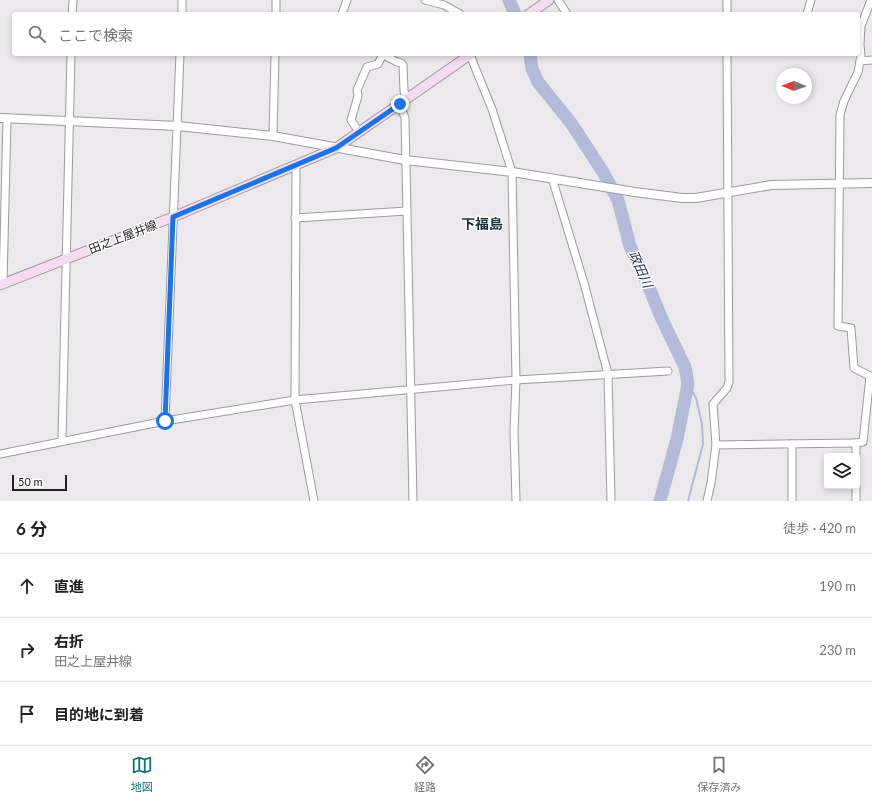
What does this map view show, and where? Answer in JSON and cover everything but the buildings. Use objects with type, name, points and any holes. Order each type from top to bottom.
[{"type":"main road","points":[[532,12],[549,0]]},
{"type":"main road","name":"田之上屋井線","points":[[2,284],[173,217],[336,148],[469,56]]},
{"type":"street","points":[[72,0],[72,12]]},
{"type":"street","points":[[182,0],[182,12]]},
{"type":"street","points":[[276,0],[276,12]]},
{"type":"street","points":[[343,12],[347,0]]},
{"type":"street","points":[[425,0],[444,5],[456,12]]},
{"type":"street","points":[[558,0],[565,12]]},
{"type":"street","points":[[727,0],[727,12]]},
{"type":"street","points":[[808,12],[812,0]]},
{"type":"street","points":[[716,445],[864,442],[870,376],[854,368],[851,328],[838,326],[840,115],[844,100],[858,72],[860,61],[860,26],[871,0]]},
{"type":"street","points":[[62,440],[71,56]]},
{"type":"street","points":[[165,421],[180,56]]},
{"type":"street","points":[[273,136],[275,56]]},
{"type":"street","points":[[359,132],[351,120],[358,96],[357,90],[367,67],[378,64],[382,56]]},
{"type":"street","points":[[386,56],[403,65],[413,501]]},
{"type":"street","points":[[470,56],[492,109],[512,172],[516,380],[514,431],[516,501]]},
{"type":"street","points":[[707,501],[716,445],[713,404],[727,388],[728,382],[727,56]]},
{"type":"street","points":[[860,61],[872,60]]},
{"type":"street","points":[[2,284],[3,118],[178,126],[273,136],[405,160],[512,172],[682,198],[696,198],[771,185],[872,182]]},
{"type":"street","points":[[296,165],[295,400],[314,501]]},
{"type":"street","points":[[552,178],[584,283],[608,374],[611,501]]},
{"type":"street","points":[[295,218],[406,211]]},
{"type":"street","points":[[0,454],[62,440],[165,421],[295,400],[516,380],[668,371]]},
{"type":"street","points":[[856,443],[856,453]]},
{"type":"street","points":[[792,444],[792,501]]},
{"type":"street","points":[[856,489],[856,501]]},
{"type":"waterway","name":"政田川","points":[[509,0],[514,12]]},
{"type":"waterway","name":"政田川","points":[[530,56],[532,69],[538,82],[571,123],[603,172],[618,200],[630,246],[685,367],[688,384],[677,439],[660,501]]},
{"type":"waterway","points":[[688,384],[696,398],[702,424],[703,444],[688,501]]},
{"type":"district","name":"下福島","points":[[482,224]]},
{"type":"route","points":[[165,421],[173,217],[336,148],[400,104]]}]
